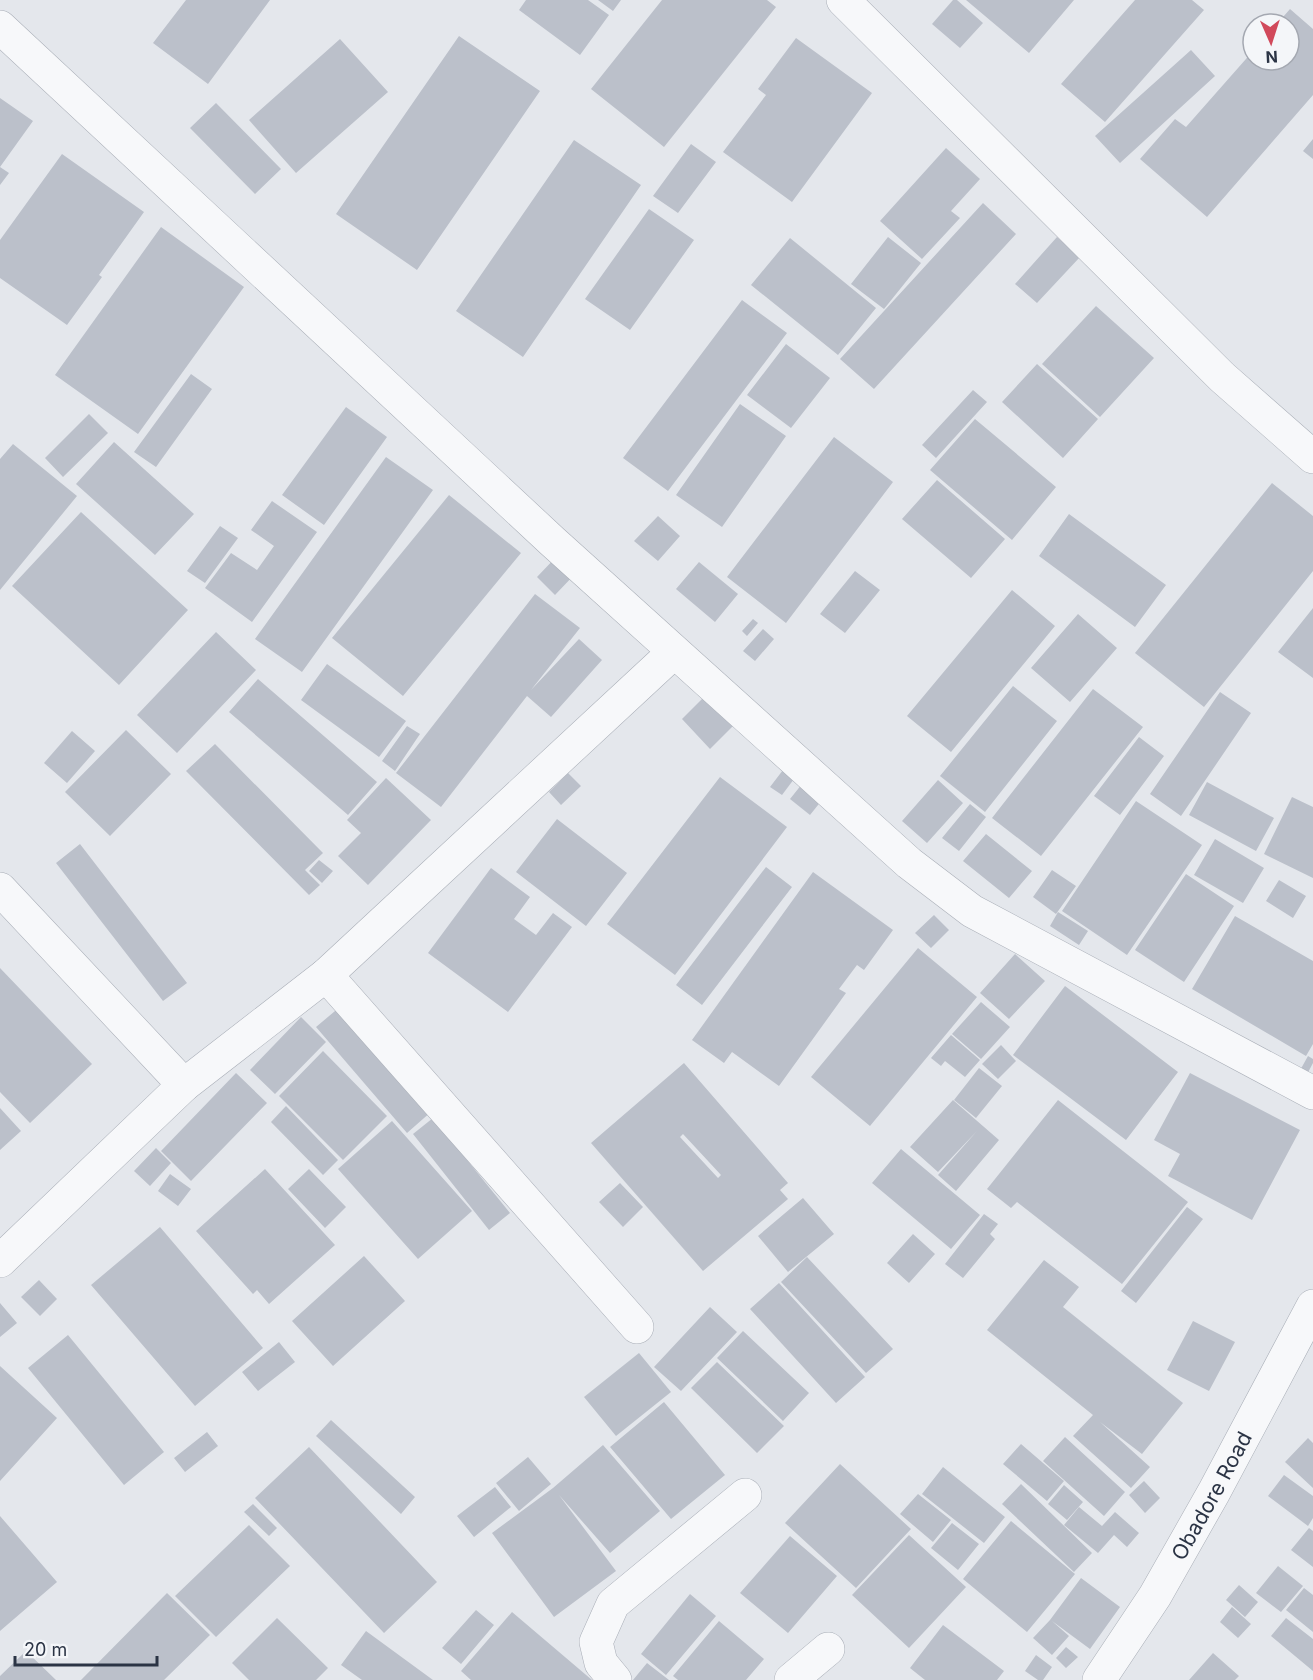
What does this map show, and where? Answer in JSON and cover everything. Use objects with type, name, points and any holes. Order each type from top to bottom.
[{"type":"street","points":[[843,0],[1222,376],[1313,457]]},
{"type":"street","points":[[0,27],[674,652],[909,863],[972,911],[1313,1093]]},
{"type":"street","points":[[0,1261],[184,1085],[326,975],[674,652]]},
{"type":"street","points":[[0,889],[184,1085]]},
{"type":"street","points":[[326,975],[637,1327]]},
{"type":"street","name":"Obadore Road","points":[[1100,1680],[1155,1596],[1214,1492],[1313,1306]]},
{"type":"street","points":[[615,1680],[601,1663],[596,1642],[613,1604],[745,1495]]},
{"type":"street","points":[[791,1680],[828,1649]]},
{"type":"building","points":[[186,0],[270,0],[208,84],[153,43]]},
{"type":"building","points":[[526,0],[588,0],[609,15],[580,55],[519,10]]},
{"type":"building","points":[[598,0],[621,0],[613,11]]},
{"type":"building","points":[[662,0],[767,0],[776,7],[664,147],[591,89]]},
{"type":"building","points":[[953,0],[957,0],[983,23],[960,48],[932,24]]},
{"type":"building","points":[[966,0],[1074,0],[1029,53]]},
{"type":"building","points":[[1135,0],[1192,0],[1204,10],[1105,122],[1061,84]]},
{"type":"building","points":[[1301,19],[1313,29],[1313,95],[1207,217],[1140,159],[1175,119],[1186,127],[1241,65],[1241,72],[1301,72]]},
{"type":"building","points":[[459,36],[540,91],[417,270],[336,214]]},
{"type":"building","points":[[796,38],[872,93],[792,202],[723,152],[766,95],[758,89]]},
{"type":"building","points":[[340,39],[388,92],[296,173],[249,120]]},
{"type":"building","points":[[1191,50],[1215,76],[1120,163],[1095,136]]},
{"type":"building","points":[[0,98],[33,121],[0,167]]},
{"type":"building","points":[[216,103],[281,169],[255,194],[190,128]]},
{"type":"building","points":[[1313,139],[1313,159],[1303,151]]},
{"type":"building","points":[[574,140],[641,185],[523,357],[456,311]]},
{"type":"building","points":[[691,144],[716,162],[678,213],[653,196]]},
{"type":"building","points":[[946,148],[980,179],[951,211],[960,218],[922,259],[880,221]]},
{"type":"building","points":[[62,154],[144,212],[99,275],[102,277],[67,325],[0,278],[0,240]]},
{"type":"building","points":[[0,167],[9,173],[0,185]]},
{"type":"building","points":[[983,203],[1016,234],[874,389],[840,359]]},
{"type":"building","points":[[649,209],[694,240],[630,330],[585,299]]},
{"type":"building","points":[[161,227],[244,287],[138,434],[55,375]]},
{"type":"building","points":[[888,237],[921,263],[884,309],[851,284]]},
{"type":"building","points":[[1057,237],[1080,257],[1037,303],[1015,284]]},
{"type":"building","points":[[790,238],[876,308],[838,355],[751,285]]},
{"type":"building","points":[[742,300],[787,333],[668,491],[623,458]]},
{"type":"building","points":[[1096,306],[1154,358],[1100,417],[1042,364]]},
{"type":"building","points":[[786,344],[830,378],[791,428],[747,395]]},
{"type":"building","points":[[1037,364],[1098,419],[1063,458],[1002,402]]},
{"type":"building","points":[[191,374],[212,389],[156,467],[134,452]]},
{"type":"building","points":[[973,390],[987,402],[936,458],[922,445]]},
{"type":"building","points":[[740,404],[786,436],[722,527],[676,495]]},
{"type":"building","points":[[346,407],[387,437],[324,525],[282,495]]},
{"type":"building","points":[[89,414],[108,433],[63,477],[45,458]]},
{"type":"building","points":[[975,419],[1056,487],[1012,540],[930,470]]},
{"type":"building","points":[[834,437],[893,482],[786,623],[727,577]]},
{"type":"building","points":[[114,442],[194,514],[155,555],[76,484]]},
{"type":"building","points":[[13,444],[77,496],[0,590],[0,459]]},
{"type":"building","points":[[386,457],[433,490],[302,672],[255,639]]},
{"type":"building","points":[[937,480],[1005,539],[971,578],[902,519]]},
{"type":"building","points":[[1272,483],[1313,516],[1313,571],[1204,707],[1135,653]]},
{"type":"building","points":[[449,495],[521,553],[403,696],[332,638]]},
{"type":"building","points":[[272,501],[317,532],[252,622],[205,588],[231,553],[257,570],[274,546],[251,530]]},
{"type":"building","points":[[81,512],[188,610],[119,685],[12,586]]},
{"type":"building","points":[[1069,514],[1166,585],[1135,627],[1039,556]]},
{"type":"building","points":[[658,516],[680,536],[658,561],[634,541]]},
{"type":"building","points":[[220,526],[238,538],[205,583],[187,571]]},
{"type":"building","points":[[557,556],[575,574],[555,595],[537,577]]},
{"type":"building","points":[[699,562],[738,594],[715,622],[676,589]]},
{"type":"building","points":[[855,571],[880,590],[845,633],[820,614]]},
{"type":"building","points":[[1012,590],[1055,626],[951,752],[907,716]]},
{"type":"building","points":[[535,594],[580,628],[531,690],[579,639],[602,660],[551,717],[527,696],[441,807],[396,773]]},
{"type":"building","points":[[1313,608],[1313,678],[1278,652]]},
{"type":"building","points":[[1078,614],[1117,648],[1070,702],[1031,668]]},
{"type":"building","points":[[753,619],[758,623],[747,636],[742,631]]},
{"type":"building","points":[[763,629],[774,639],[755,661],[743,651]]},
{"type":"building","points":[[216,632],[256,670],[177,753],[137,715]]},
{"type":"building","points":[[327,664],[406,721],[379,757],[301,700]]},
{"type":"building","points":[[258,679],[377,782],[348,815],[229,712]]},
{"type":"building","points":[[1013,686],[1057,721],[985,812],[940,776]]},
{"type":"building","points":[[1093,689],[1143,727],[1041,856],[992,818]]},
{"type":"building","points":[[1220,692],[1251,713],[1181,816],[1150,794]]},
{"type":"building","points":[[705,696],[734,725],[710,749],[682,719]]},
{"type":"building","points":[[407,726],[420,734],[395,771],[382,761]]},
{"type":"building","points":[[126,730],[171,774],[110,836],[65,792]]},
{"type":"building","points":[[72,731],[95,751],[67,783],[44,763]]},
{"type":"building","points":[[1139,737],[1164,756],[1120,815],[1094,796]]},
{"type":"building","points":[[215,744],[323,853],[305,870],[320,885],[309,895],[186,771]]},
{"type":"building","points":[[783,770],[794,779],[782,795],[770,787]]},
{"type":"building","points":[[568,773],[581,786],[561,805],[549,792]]},
{"type":"building","points":[[720,777],[787,827],[675,975],[607,924]]},
{"type":"building","points":[[386,778],[431,820],[368,885],[338,856],[361,833],[347,820]]},
{"type":"building","points":[[938,780],[963,803],[927,843],[902,821]]},
{"type":"building","points":[[1207,782],[1274,818],[1256,851],[1189,815]]},
{"type":"building","points":[[802,784],[822,800],[810,815],[790,799]]},
{"type":"building","points":[[1292,797],[1313,807],[1313,878],[1264,854]]},
{"type":"building","points":[[1136,801],[1202,845],[1127,955],[1062,911]]},
{"type":"building","points":[[970,804],[986,817],[959,851],[942,838]]},
{"type":"building","points":[[557,819],[627,873],[586,926],[516,872]]},
{"type":"building","points":[[986,834],[1032,871],[1009,898],[963,861]]},
{"type":"building","points":[[1215,839],[1264,868],[1243,903],[1194,875]]},
{"type":"building","points":[[80,844],[187,983],[163,1001],[56,863]]},
{"type":"building","points":[[319,860],[333,871],[322,883],[309,871]]},
{"type":"building","points":[[766,867],[792,887],[702,1005],[676,985]]},
{"type":"building","points":[[491,868],[530,897],[514,919],[536,935],[553,913],[572,927],[508,1012],[428,953]]},
{"type":"building","points":[[1052,870],[1076,886],[1056,914],[1033,897]]},
{"type":"building","points":[[813,872],[893,930],[864,970],[857,965],[839,989],[846,993],[779,1086],[732,1052],[724,1063],[692,1040]]},
{"type":"building","points":[[1186,874],[1234,906],[1184,982],[1135,950]]},
{"type":"building","points":[[1279,880],[1306,896],[1293,918],[1266,901]]},
{"type":"building","points":[[1058,912],[1088,931],[1079,945],[1050,926]]},
{"type":"building","points":[[934,915],[949,930],[931,948],[915,933]]},
{"type":"building","points":[[1235,916],[1313,961],[1313,1044],[1306,1056],[1192,989]]},
{"type":"building","points":[[918,948],[977,997],[870,1126],[811,1077]]},
{"type":"building","points":[[1015,954],[1045,981],[1009,1019],[980,993]]},
{"type":"building","points":[[0,968],[92,1064],[30,1123],[0,1092]]},
{"type":"building","points":[[1065,986],[1178,1072],[1126,1140],[1013,1055]]},
{"type":"building","points":[[981,1002],[1010,1027],[981,1059],[952,1034]]},
{"type":"building","points":[[341,1006],[432,1111],[407,1133],[316,1027]]},
{"type":"building","points":[[301,1017],[326,1042],[275,1094],[250,1070]]},
{"type":"building","points":[[951,1035],[980,1060],[965,1077],[945,1061],[941,1066],[931,1058]]},
{"type":"building","points":[[1001,1045],[1016,1061],[998,1079],[982,1064]]},
{"type":"building","points":[[323,1051],[387,1116],[343,1160],[279,1096]]},
{"type":"building","points":[[1308,1056],[1313,1059],[1313,1063],[1305,1078],[1298,1074]]},
{"type":"building","points":[[684,1063],[788,1183],[780,1190],[788,1199],[703,1271],[591,1143]],"holes":[[[683,1134],[721,1175],[718,1178],[680,1137]]]},
{"type":"building","points":[[979,1068],[1002,1086],[976,1118],[954,1100]]},
{"type":"building","points":[[236,1073],[267,1103],[191,1181],[161,1151]]},
{"type":"building","points":[[1190,1073],[1300,1130],[1252,1220],[1168,1176],[1180,1154],[1154,1140]]},
{"type":"building","points":[[953,1100],[999,1140],[956,1191],[938,1175],[977,1131],[938,1172],[910,1147]]},
{"type":"building","points":[[1058,1100],[1188,1202],[1122,1284],[1017,1202],[1011,1208],[987,1189]]},
{"type":"building","points":[[286,1106],[338,1160],[323,1175],[271,1122]]},
{"type":"building","points":[[0,1108],[21,1131],[0,1150]]},
{"type":"building","points":[[433,1118],[510,1213],[489,1230],[413,1134]]},
{"type":"building","points":[[392,1121],[472,1211],[418,1259],[338,1169]]},
{"type":"building","points":[[156,1148],[171,1163],[150,1186],[134,1171]]},
{"type":"building","points":[[901,1149],[980,1215],[951,1249],[872,1183]]},
{"type":"building","points":[[265,1169],[335,1245],[269,1304],[257,1290],[253,1294],[196,1231]]},
{"type":"building","points":[[309,1169],[346,1207],[325,1228],[288,1189]]},
{"type":"building","points":[[170,1174],[191,1189],[178,1206],[158,1191]]},
{"type":"building","points":[[620,1183],[643,1207],[623,1227],[599,1202]]},
{"type":"building","points":[[803,1198],[834,1234],[788,1272],[758,1236]]},
{"type":"building","points":[[1187,1207],[1203,1219],[1136,1303],[1121,1291]]},
{"type":"building","points":[[984,1214],[998,1224],[990,1234],[995,1239],[963,1278],[945,1264]]},
{"type":"building","points":[[160,1227],[263,1348],[195,1406],[91,1285]]},
{"type":"building","points":[[913,1234],[935,1254],[909,1283],[887,1263]]},
{"type":"building","points":[[364,1256],[405,1301],[333,1366],[292,1321]]},
{"type":"building","points":[[807,1257],[893,1349],[866,1373],[781,1282]]},
{"type":"building","points":[[1044,1260],[1079,1287],[1063,1307],[1183,1403],[1142,1454],[1100,1422],[1150,1467],[1131,1488],[1073,1436],[1093,1415],[987,1330]]},
{"type":"building","points":[[39,1280],[57,1299],[40,1316],[21,1297]]},
{"type":"building","points":[[779,1283],[865,1377],[836,1403],[750,1309]]},
{"type":"building","points":[[0,1303],[17,1323],[0,1337]]},
{"type":"building","points":[[710,1307],[737,1332],[681,1391],[654,1367]]},
{"type":"building","points":[[1193,1321],[1235,1342],[1209,1391],[1167,1370]]},
{"type":"building","points":[[743,1331],[809,1393],[783,1421],[717,1358]]},
{"type":"building","points":[[68,1335],[164,1452],[124,1485],[28,1368]]},
{"type":"building","points":[[279,1342],[295,1362],[258,1391],[242,1372]]},
{"type":"building","points":[[639,1353],[671,1392],[616,1436],[584,1397]]},
{"type":"building","points":[[717,1362],[784,1426],[757,1453],[691,1388]]},
{"type":"building","points":[[0,1366],[57,1418],[0,1481]]},
{"type":"building","points":[[664,1402],[725,1475],[671,1519],[610,1447]]},
{"type":"building","points":[[331,1420],[415,1497],[401,1514],[316,1436]]},
{"type":"building","points":[[207,1432],[218,1446],[185,1472],[174,1458]]},
{"type":"building","points":[[1065,1437],[1125,1492],[1104,1516],[1043,1461]]},
{"type":"building","points":[[1308,1438],[1313,1443],[1313,1488],[1285,1462]]},
{"type":"building","points":[[1021,1444],[1064,1481],[1047,1501],[1003,1464]]},
{"type":"building","points":[[603,1445],[660,1511],[610,1553],[559,1495],[616,1571],[554,1617],[492,1533],[553,1488]]},
{"type":"building","points":[[309,1447],[437,1582],[384,1633],[255,1498]]},
{"type":"building","points":[[528,1457],[551,1484],[519,1511],[496,1483]]},
{"type":"building","points":[[840,1464],[911,1529],[856,1588],[785,1523]]},
{"type":"building","points":[[943,1467],[1005,1517],[984,1543],[922,1494]]},
{"type":"building","points":[[1284,1475],[1313,1496],[1313,1518],[1308,1526],[1268,1496]]},
{"type":"building","points":[[1144,1481],[1160,1498],[1145,1513],[1129,1495]]},
{"type":"building","points":[[1021,1484],[1092,1553],[1074,1572],[1002,1504]]},
{"type":"building","points":[[1064,1485],[1083,1502],[1067,1520],[1048,1504]]},
{"type":"building","points":[[495,1487],[511,1507],[474,1537],[457,1516]]},
{"type":"building","points":[[918,1494],[951,1520],[933,1542],[900,1514]]},
{"type":"building","points":[[253,1504],[277,1528],[269,1536],[244,1512]]},
{"type":"building","points":[[1079,1507],[1102,1526],[1115,1512],[1139,1533],[1127,1547],[1114,1535],[1098,1553],[1064,1525]]},
{"type":"building","points":[[0,1516],[57,1582],[0,1631]]},
{"type":"building","points":[[1011,1521],[1075,1574],[1027,1632],[963,1579]]},
{"type":"building","points":[[952,1523],[979,1544],[958,1570],[931,1548]]},
{"type":"building","points":[[249,1525],[290,1566],[216,1637],[175,1596]]},
{"type":"building","points":[[1309,1528],[1313,1531],[1313,1567],[1291,1550]]},
{"type":"building","points":[[909,1535],[966,1587],[909,1648],[852,1595]]},
{"type":"building","points":[[790,1536],[837,1576],[788,1633],[740,1593]]},
{"type":"building","points":[[1278,1566],[1303,1586],[1281,1612],[1256,1593]]},
{"type":"building","points":[[1081,1578],[1120,1607],[1090,1649],[1052,1621],[1069,1636],[1052,1655],[1033,1638],[1050,1620]]},
{"type":"building","points":[[1239,1585],[1258,1602],[1245,1617],[1226,1600]]},
{"type":"building","points":[[1304,1588],[1313,1595],[1313,1632],[1286,1610]]},
{"type":"building","points":[[167,1593],[210,1635],[164,1680],[81,1680]]},
{"type":"building","points":[[690,1594],[716,1616],[666,1675],[641,1654]]},
{"type":"building","points":[[1232,1607],[1251,1624],[1238,1638],[1220,1622]]},
{"type":"building","points":[[476,1610],[494,1625],[461,1664],[442,1648]]},
{"type":"building","points":[[512,1612],[592,1680],[471,1680],[461,1671]]},
{"type":"building","points":[[277,1618],[328,1668],[316,1680],[249,1680],[232,1663]]},
{"type":"building","points":[[1286,1618],[1313,1639],[1313,1671],[1271,1636]]},
{"type":"building","points":[[719,1621],[764,1659],[746,1680],[678,1680],[673,1676]]},
{"type":"building","points":[[943,1625],[1004,1671],[997,1680],[925,1680],[910,1668]]},
{"type":"building","points":[[366,1631],[433,1680],[362,1680],[341,1665]]},
{"type":"building","points":[[1066,1647],[1078,1657],[1066,1668],[1056,1658]]},
{"type":"building","points":[[26,1651],[56,1680],[0,1680],[0,1676]]},
{"type":"building","points":[[1213,1653],[1239,1676],[1235,1680],[1189,1680]]},
{"type":"building","points":[[1036,1655],[1052,1667],[1043,1680],[1038,1680],[1025,1671]]},
{"type":"building","points":[[647,1663],[669,1680],[633,1680]]}]
